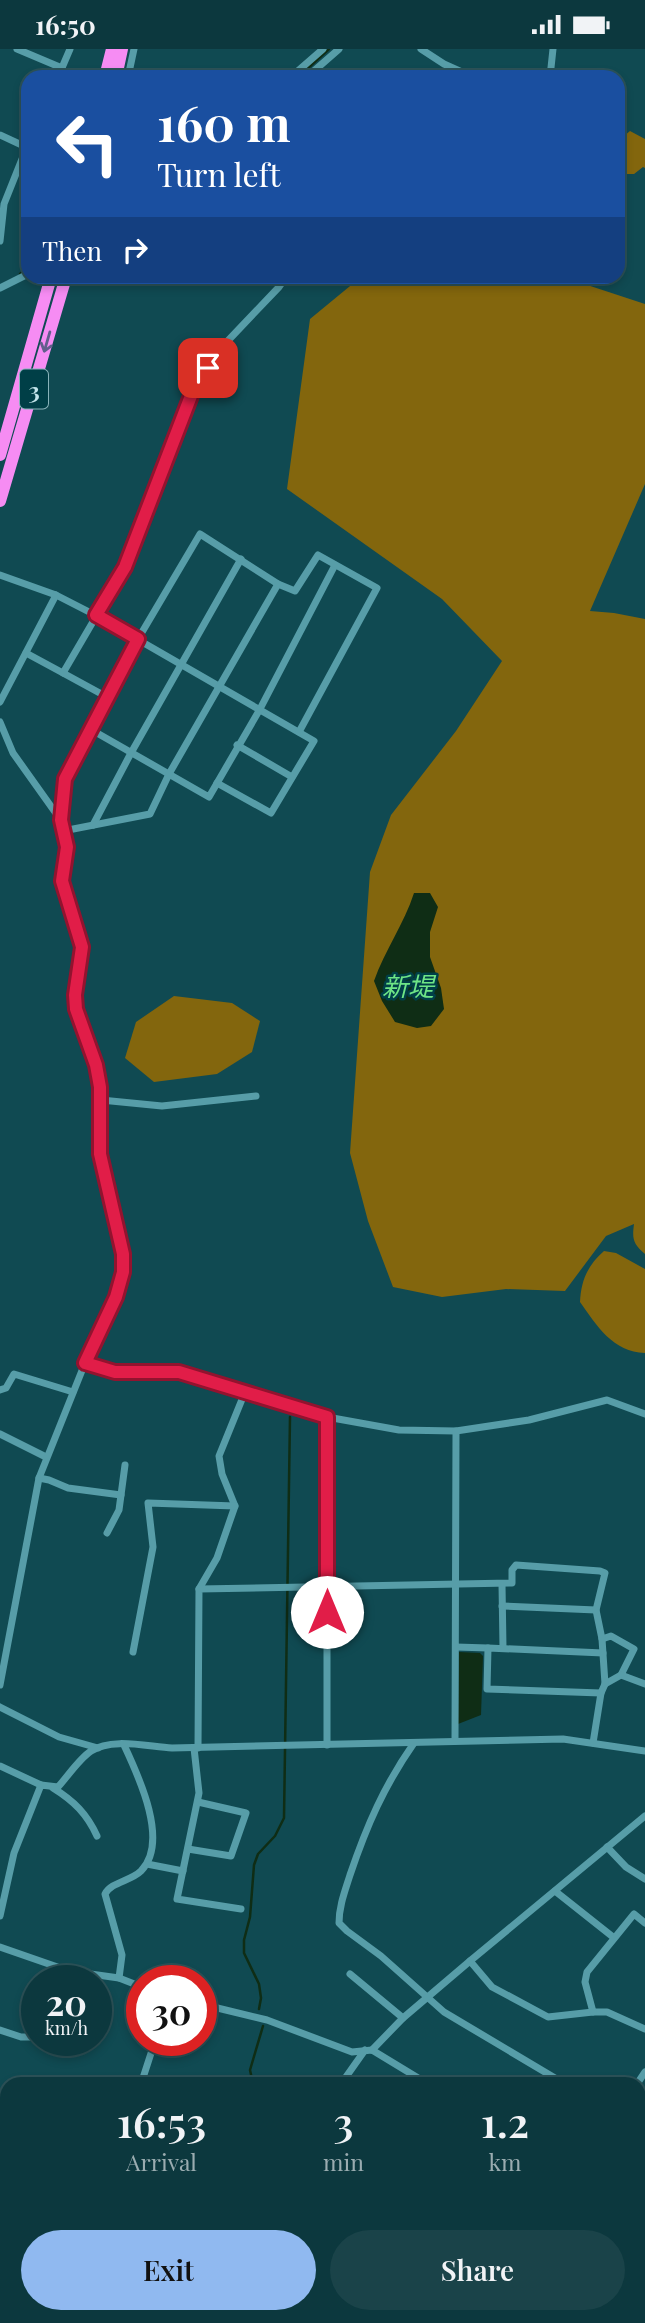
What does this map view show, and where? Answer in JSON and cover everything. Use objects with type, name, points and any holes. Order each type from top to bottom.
[{"type":"highway","points":[[107,70],[112,49]]},
{"type":"highway","points":[[118,70],[122,49]]},
{"type":"highway","name":"3","points":[[0,455],[49,284]]},
{"type":"highway","name":"3","points":[[0,501],[64,284]]},
{"type":"street","points":[[17,49],[62,68],[70,49]]},
{"type":"street","points":[[130,70],[134,49]]},
{"type":"street","points":[[298,70],[323,49]]},
{"type":"street","points":[[315,70],[339,49]]},
{"type":"street","points":[[421,49],[457,70]]},
{"type":"street","points":[[551,70],[553,49]]},
{"type":"street","points":[[0,135],[21,144]]},
{"type":"street","points":[[0,241],[4,204],[21,161]]},
{"type":"street","points":[[0,288],[21,278]]},
{"type":"street","points":[[63,673],[125,567],[194,388],[221,348],[281,284]]},
{"type":"street","points":[[0,1685],[39,1478],[85,1363],[116,1297],[123,1272],[123,1254],[100,1154],[101,1100],[96,1065],[76,1009],[75,995],[82,947],[62,881],[67,847],[61,820],[65,779],[138,639],[200,534],[278,584],[295,591],[318,555],[377,589],[299,732]]},
{"type":"street","points":[[93,825],[240,559]]},
{"type":"street","points":[[90,729],[209,797],[260,709],[335,565]]},
{"type":"street","points":[[0,575],[56,595],[96,615],[314,741],[271,813],[217,783]]},
{"type":"street","points":[[63,831],[150,814],[169,774],[278,584]]},
{"type":"street","points":[[0,702],[56,595]]},
{"type":"street","points":[[26,653],[107,697]]},
{"type":"street","points":[[0,722],[13,753],[61,820]]},
{"type":"street","points":[[237,745],[292,777]]},
{"type":"street","points":[[101,1100],[162,1106],[256,1096]]},
{"type":"street","points":[[85,1363],[115,1372],[179,1372],[327,1417],[399,1430],[456,1431],[529,1420],[607,1400],[645,1414]]},
{"type":"street","points":[[0,1390],[6,1388],[14,1374],[73,1392]]},
{"type":"street","points":[[241,1909],[177,1899],[200,1793],[196,1748],[199,1589],[217,1558],[235,1506],[222,1474],[219,1456],[245,1392]]},
{"type":"street","points":[[327,1417],[327,1745]]},
{"type":"street","points":[[455,1741],[456,1431]]},
{"type":"street","points":[[0,1434],[46,1457]]},
{"type":"street","points":[[107,1532],[119,1510],[125,1465]]},
{"type":"street","points":[[39,1478],[49,1479],[68,1488],[121,1495]]},
{"type":"street","points":[[133,1652],[153,1547],[148,1503],[235,1506]]},
{"type":"street","points":[[199,1589],[502,1584],[512,1583],[512,1570],[516,1565],[600,1571],[605,1573],[596,1610],[602,1639],[605,1684],[601,1693],[593,1743]]},
{"type":"street","points":[[502,1584],[503,1648]]},
{"type":"street","points":[[502,1606],[596,1610]]},
{"type":"street","points":[[602,1639],[611,1636],[634,1649],[621,1675],[605,1684]]},
{"type":"street","points":[[456,1647],[603,1653]]},
{"type":"street","points":[[488,1648],[487,1689],[601,1693]]},
{"type":"street","points":[[621,1675],[645,1684]]},
{"type":"street","points":[[0,1707],[59,1737],[98,1748]]},
{"type":"street","points":[[52,1788],[58,1787],[89,1752],[98,1748],[124,1745],[196,1748],[563,1739],[645,1751]]},
{"type":"street","points":[[414,1743],[380,1796],[355,1861],[339,1912],[339,1923],[444,2012],[553,2077]]},
{"type":"street","points":[[119,1978],[122,1955],[105,1894],[110,1887],[129,1880],[147,1864],[152,1851],[153,1832],[142,1787],[124,1745]]},
{"type":"street","points":[[0,1766],[69,1798],[89,1817],[97,1836]]},
{"type":"street","points":[[0,1916],[14,1853],[41,1785]]},
{"type":"street","points":[[188,1849],[231,1856],[246,1813],[198,1802]]},
{"type":"street","points":[[347,2077],[368,2050],[427,1997],[645,1816]]},
{"type":"street","points":[[607,1847],[626,1867],[645,1879]]},
{"type":"street","points":[[147,1864],[183,1871]]},
{"type":"street","points":[[555,1891],[613,1937]]},
{"type":"street","points":[[593,2012],[585,1982],[587,1972],[634,1914],[645,1923]]},
{"type":"street","points":[[0,1947],[52,1965]]},
{"type":"street","points":[[470,1961],[492,1987],[548,2017],[607,2012],[645,2029]]},
{"type":"street","points":[[350,1974],[403,2018]]},
{"type":"street","points":[[112,1977],[126,1981]]},
{"type":"street","points":[[217,2008],[267,2021],[352,2052],[368,2050],[416,2077]]},
{"type":"street","points":[[0,2030],[21,2036]]},
{"type":"street","points":[[143,2077],[150,2056]]},
{"type":"shaded area","points":[[630,131],[645,139],[645,168],[634,174],[625,174],[625,135]]},
{"type":"shaded area","points":[[352,284],[584,284],[645,304],[645,484],[590,611],[645,619],[645,1254],[634,1241],[634,1224],[606,1236],[565,1291],[506,1289],[442,1297],[393,1287],[368,1221],[350,1153],[370,872],[391,815],[456,731],[502,661],[442,599],[287,489],[310,319]]},
{"type":"shaded area","points":[[174,996],[232,1003],[260,1021],[252,1052],[217,1074],[154,1082],[125,1058],[136,1022]]},
{"type":"shaded area","points":[[604,1251],[616,1253],[645,1269],[645,1353],[634,1352],[615,1343],[580,1302],[586,1273]]},
{"type":"water","name":"新堤","points":[[414,893],[430,893],[438,907],[430,932],[430,957],[441,988],[444,1009],[431,1026],[417,1028],[395,1022],[374,981]]},
{"type":"water","points":[[459,1652],[480,1653],[483,1656],[481,1715],[458,1724]]},
{"type":"waterway","points":[[306,70],[329,49]]},
{"type":"waterway","points":[[259,2009],[259,1984],[244,1953],[244,1940],[250,1917],[254,1865],[258,1854],[275,1836],[284,1818],[290,1417]]},
{"type":"waterway","points":[[252,2077],[250,2070],[263,2026]]},
{"type":"route","points":[[208,368],[194,388],[125,567],[96,615],[138,639],[65,779],[61,820],[67,847],[62,881],[82,947],[75,995],[76,1009],[96,1065],[101,1100],[100,1154],[123,1254],[123,1272],[116,1297],[85,1363],[115,1372],[179,1372],[327,1417],[327,1612]]}]
